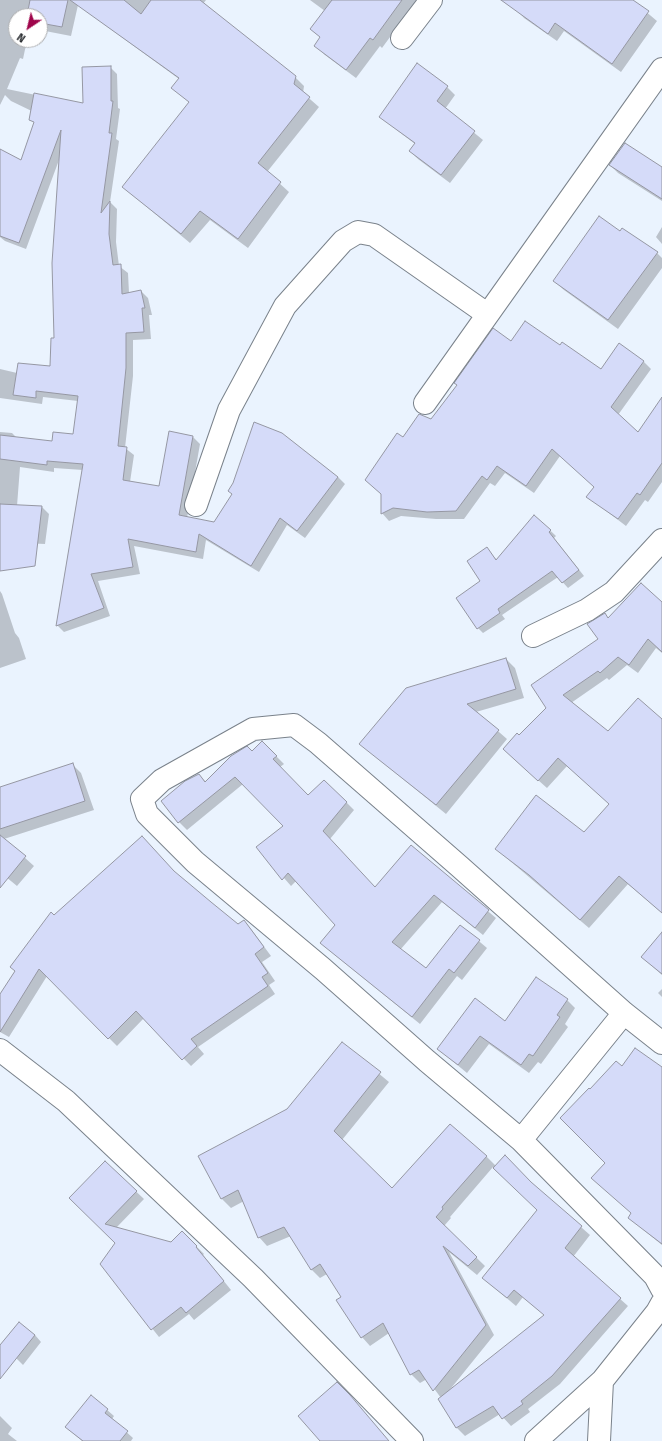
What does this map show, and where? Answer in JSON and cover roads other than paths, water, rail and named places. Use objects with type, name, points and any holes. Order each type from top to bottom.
[{"type":"street","points":[[402,38],[432,0]]},
{"type":"street","points":[[424,403],[662,69]]},
{"type":"street","points":[[196,505],[228,410],[285,306],[343,241],[358,232],[374,236],[487,314]]},
{"type":"street","points":[[533,636],[587,610],[614,592],[662,540]]},
{"type":"street","points":[[662,1043],[624,1013],[465,871],[318,743],[294,725],[253,729],[162,780],[142,799],[147,814],[195,862],[323,968],[427,1061],[521,1140],[655,1276],[662,1289]]},
{"type":"street","points":[[521,1140],[624,1013]]},
{"type":"street","points":[[0,1050],[66,1101],[253,1278],[412,1441]]},
{"type":"street","points":[[538,1441],[602,1381],[662,1303]]},
{"type":"street","points":[[599,1441],[602,1381]]}]
